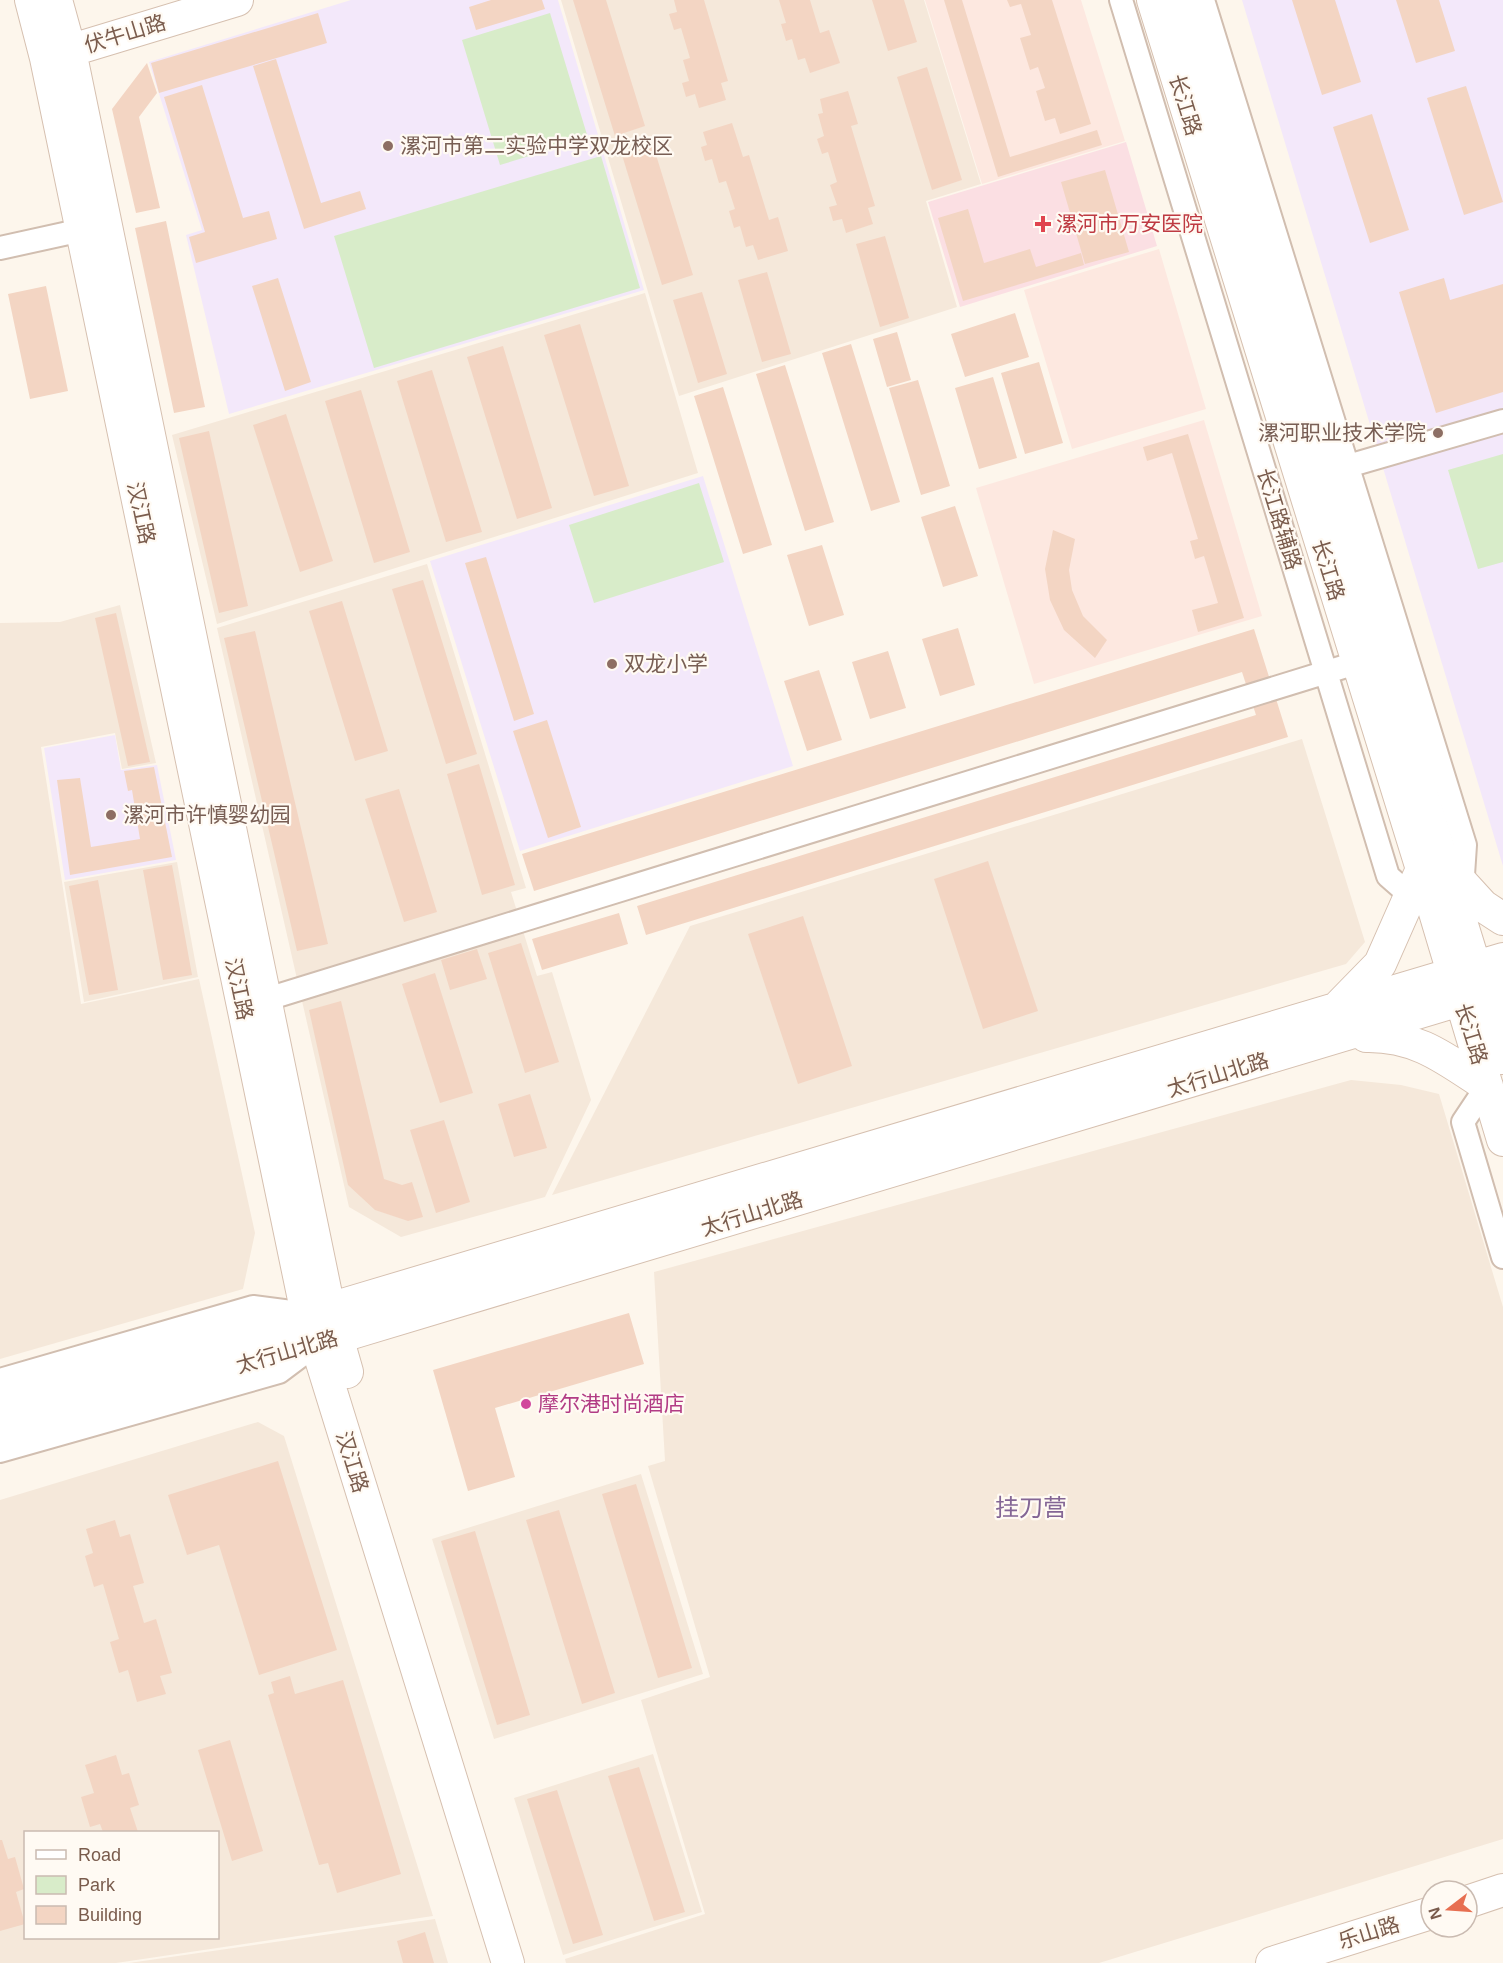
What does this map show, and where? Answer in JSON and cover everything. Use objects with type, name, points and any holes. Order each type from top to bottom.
[{"type":"main road","name":"汉江路","points":[[31,0],[58,54],[264,1000],[322,1326],[531,1963]]},
{"type":"main road","name":"汉江路","points":[[56,0],[58,54],[82,230],[322,1326],[508,1963]]},
{"type":"main road","name":"伏牛山路","points":[[58,54],[237,0]]},
{"type":"main road","name":"长江路","points":[[1153,0],[1356,663],[1480,980],[1503,1058]]},
{"type":"main road","name":"长江路","points":[[1177,0],[1445,888]]},
{"type":"main road","points":[[1339,1007],[1380,964],[1409,897],[1445,888],[1483,906],[1503,919]]},
{"type":"main road","name":"长江路","points":[[1480,980],[1487,1086],[1503,1140]]},
{"type":"main road","name":"太行山北路","points":[[0,1401],[322,1326],[1344,1037],[1480,980]]},
{"type":"main road","name":"太行山北路","points":[[0,1433],[322,1326],[1339,1007],[1480,980]]},
{"type":"main road","points":[[1344,1037],[1392,1036],[1433,1051],[1487,1086]]},
{"type":"main road","points":[[1479,1898],[1503,1890]]},
{"type":"main road","name":"乐山路","points":[[1272,1963],[1419,1917]]},
{"type":"street","name":"长江路辅路","points":[[1121,0],[1388,876],[1409,897]]},
{"type":"street","points":[[1203,0],[1465,845],[1445,888]]},
{"type":"street","points":[[0,248],[82,230]]},
{"type":"street","points":[[1348,466],[1503,421]]},
{"type":"street","points":[[264,1000],[1356,663]]},
{"type":"street","points":[[1487,1086],[1463,1122],[1503,1257]]},
{"type":"street","points":[[0,1380],[253,1307],[322,1326],[279,1372],[0,1451]]},
{"type":"shaded area","name":"漯河市第二实验中学双龙校区","points":[[351,0],[558,0],[644,290],[229,414],[186,235],[202,230],[149,62]]},
{"type":"shaded area","points":[[561,0],[924,0],[981,184],[926,201],[957,307],[679,396]]},
{"type":"shaded area","points":[[925,0],[1081,0],[1125,141],[982,184]]},
{"type":"shaded area","name":"漯河职业技术学院","points":[[1242,0],[1503,0],[1503,866]]},
{"type":"shaded area","name":"漯河市万安医院","points":[[1126,142],[1157,246],[960,307],[928,202]]},
{"type":"shaded area","points":[[1159,249],[1206,409],[1072,449],[1024,290]]},
{"type":"shaded area","points":[[645,293],[698,473],[217,624],[172,435]]},
{"type":"shaded area","points":[[1204,420],[1262,616],[1034,684],[976,488]]},
{"type":"shaded area","name":"双龙小学","points":[[703,476],[793,766],[520,851],[430,561]]},
{"type":"shaded area","points":[[427,564],[526,888],[511,892],[537,976],[552,972],[591,1100],[545,1197],[401,1237],[349,1207],[217,628]]},
{"type":"shaded area","points":[[120,605],[156,763],[122,769],[115,733],[41,747],[81,1004],[199,979],[255,1233],[243,1289],[0,1359],[0,623],[60,622]]},
{"type":"shaded area","name":"漯河市许慎婴幼园","points":[[115,735],[121,770],[157,765],[176,860],[65,880],[44,748]]},
{"type":"shaded area","points":[[1302,739],[1365,942],[1346,964],[552,1195],[690,926]]},
{"type":"shaded area","points":[[177,862],[198,977],[84,1002],[64,882]]},
{"type":"shaded area","points":[[1351,1080],[1401,1085],[1439,1094],[1503,1307],[1503,1839],[1099,1963],[566,1963],[565,1959],[705,1914],[641,1700],[710,1677],[648,1466],[665,1461],[654,1272]]},
{"type":"shaded area","points":[[258,1422],[284,1436],[433,1916],[116,1963],[0,1963],[0,1500]]},
{"type":"shaded area","points":[[641,1474],[703,1674],[494,1739],[432,1539]]},
{"type":"shaded area","points":[[653,1754],[702,1912],[563,1955],[514,1798]]},
{"type":"shaded area","points":[[435,1919],[448,1963],[129,1963]]},
{"type":"green space","points":[[550,13],[588,138],[500,165],[462,40]]},
{"type":"green space","points":[[601,156],[640,288],[374,368],[334,236]]},
{"type":"green space","points":[[1503,454],[1503,562],[1478,569],[1448,470]]},
{"type":"green space","points":[[699,483],[724,562],[594,603],[569,525]]},
{"type":"building","points":[[491,0],[542,0],[545,9],[476,30],[469,7]]},
{"type":"building","points":[[573,0],[606,0],[645,126],[615,136]]},
{"type":"building","points":[[674,0],[704,0],[728,81],[721,83],[726,100],[699,108],[695,94],[686,97],[682,83],[689,81],[683,60],[690,58],[681,28],[674,30],[669,14],[677,12]]},
{"type":"building","points":[[779,0],[810,0],[820,33],[829,30],[840,63],[810,73],[805,58],[798,60],[792,39],[786,41],[781,24],[786,23]]},
{"type":"building","points":[[872,0],[904,0],[917,42],[888,51]]},
{"type":"building","points":[[944,0],[962,0],[1010,157],[1097,130],[1102,145],[998,177]]},
{"type":"building","points":[[1007,0],[1052,0],[1091,124],[1060,134],[1055,118],[1045,121],[1036,91],[1045,88],[1038,67],[1030,70],[1020,38],[1031,35],[1021,4],[1010,7]]},
{"type":"building","points":[[1292,0],[1335,0],[1361,82],[1322,95]]},
{"type":"building","points":[[1396,0],[1439,0],[1455,51],[1416,63]]},
{"type":"building","points":[[318,13],[327,43],[159,93],[151,63]]},
{"type":"building","points":[[276,59],[321,203],[360,191],[366,209],[304,229],[253,66]]},
{"type":"building","points":[[147,63],[157,93],[139,117],[160,208],[136,213],[112,109]]},
{"type":"building","points":[[927,67],[962,180],[932,190],[897,77]]},
{"type":"building","points":[[202,85],[243,218],[269,211],[277,239],[196,263],[189,237],[205,232],[164,97]]},
{"type":"building","points":[[1466,86],[1503,202],[1464,215],[1427,98]]},
{"type":"building","points":[[848,91],[858,124],[851,126],[875,206],[868,208],[873,224],[846,233],[842,219],[833,221],[829,207],[837,205],[830,185],[837,182],[828,152],[822,154],[817,139],[824,136],[818,114],[823,113],[820,99]]},
{"type":"building","points":[[1372,114],[1409,230],[1370,243],[1333,127]]},
{"type":"building","points":[[732,123],[743,157],[749,155],[769,220],[778,217],[788,251],[758,260],[753,245],[746,247],[740,226],[734,228],[729,211],[735,209],[726,181],[719,183],[712,159],[705,161],[701,147],[707,145],[703,132]]},
{"type":"building","points":[[653,145],[693,275],[662,285],[622,155]]},
{"type":"building","points":[[1105,170],[1129,252],[1085,264],[1061,182]]},
{"type":"building","points":[[968,209],[984,263],[1030,249],[1036,267],[1081,253],[1084,265],[963,301],[938,218]]},
{"type":"building","points":[[166,221],[205,407],[174,413],[135,228]]},
{"type":"building","points":[[885,236],[909,318],[880,327],[856,244]]},
{"type":"building","points":[[767,272],[791,354],[762,362],[738,280]]},
{"type":"building","points":[[278,278],[311,382],[285,391],[252,286]]},
{"type":"building","points":[[1444,278],[1450,300],[1503,284],[1503,392],[1436,413],[1399,292]]},
{"type":"building","points":[[46,286],[68,391],[30,399],[8,294]]},
{"type":"building","points":[[702,292],[727,374],[698,383],[673,300]]},
{"type":"building","points":[[1015,313],[1029,357],[965,377],[951,334]]},
{"type":"building","points":[[580,324],[629,486],[594,496],[544,335]]},
{"type":"building","points":[[897,332],[911,380],[887,387],[873,339]]},
{"type":"building","points":[[851,344],[900,502],[871,511],[822,353]]},
{"type":"building","points":[[503,346],[552,508],[517,519],[467,357]]},
{"type":"building","points":[[1039,362],[1063,443],[1025,454],[1001,373]]},
{"type":"building","points":[[785,365],[834,522],[805,531],[756,374]]},
{"type":"building","points":[[432,370],[482,532],[446,542],[397,381]]},
{"type":"building","points":[[993,377],[1017,458],[979,469],[955,388]]},
{"type":"building","points":[[918,380],[950,486],[921,495],[889,388]]},
{"type":"building","points":[[723,387],[772,545],[743,554],[694,396]]},
{"type":"building","points":[[361,390],[410,552],[374,563],[325,401]]},
{"type":"building","points":[[286,414],[333,561],[300,572],[253,425]]},
{"type":"building","points":[[209,431],[248,606],[219,613],[179,438]]},
{"type":"building","points":[[1188,434],[1244,618],[1198,632],[1192,610],[1218,603],[1204,556],[1195,559],[1190,541],[1198,539],[1172,453],[1147,461],[1143,447]]},
{"type":"building","points":[[955,506],[978,576],[943,587],[921,517]]},
{"type":"building","points":[[1053,530],[1075,539],[1069,570],[1072,590],[1083,616],[1107,640],[1095,658],[1064,630],[1050,600],[1045,569]]},
{"type":"building","points":[[822,545],[844,615],[809,626],[787,555]]},
{"type":"building","points":[[486,557],[534,714],[514,721],[465,563]]},
{"type":"building","points":[[423,580],[477,754],[446,764],[392,589]]},
{"type":"building","points":[[342,601],[388,751],[355,761],[309,611]]},
{"type":"building","points":[[116,613],[150,762],[128,766],[95,618]]},
{"type":"building","points":[[958,628],[975,685],[940,696],[922,639]]},
{"type":"building","points":[[1254,629],[1288,737],[646,935],[637,906],[1256,715],[1242,672],[534,891],[522,854]]},
{"type":"building","points":[[255,631],[328,944],[297,951],[224,638]]},
{"type":"building","points":[[888,651],[906,708],[870,719],[852,662]]},
{"type":"building","points":[[819,670],[842,740],[807,751],[784,681]]},
{"type":"building","points":[[547,720],[581,827],[548,838],[513,731]]},
{"type":"building","points":[[479,764],[515,885],[482,895],[447,774]]},
{"type":"building","points":[[154,767],[172,857],[70,875],[57,780],[80,778],[91,847],[140,839],[132,790],[128,791],[124,771]]},
{"type":"building","points":[[399,789],[437,912],[404,922],[365,799]]},
{"type":"building","points":[[988,861],[1038,1011],[983,1029],[934,879]]},
{"type":"building","points":[[172,865],[192,975],[163,980],[143,870]]},
{"type":"building","points":[[98,880],[118,990],[89,995],[69,886]]},
{"type":"building","points":[[619,913],[628,944],[542,970],[532,939]]},
{"type":"building","points":[[803,916],[852,1066],[798,1084],[748,934]]},
{"type":"building","points":[[521,943],[559,1062],[525,1073],[488,953]]},
{"type":"building","points":[[477,949],[487,979],[450,990],[441,960]]},
{"type":"building","points":[[435,973],[473,1093],[440,1103],[402,984]]},
{"type":"building","points":[[341,1001],[384,1179],[402,1185],[412,1182],[423,1217],[408,1221],[375,1210],[348,1185],[309,1010]]},
{"type":"building","points":[[530,1094],[547,1148],[514,1157],[498,1104]]},
{"type":"building","points":[[444,1120],[470,1202],[436,1213],[410,1130]]},
{"type":"building","name":"摩尔港时尚酒店","points":[[629,1313],[644,1364],[495,1408],[515,1477],[468,1491],[433,1370]]},
{"type":"building","points":[[278,1461],[337,1650],[259,1675],[219,1545],[187,1555],[168,1495]]},
{"type":"building","points":[[636,1484],[692,1668],[658,1678],[602,1494]]},
{"type":"building","points":[[559,1510],[615,1693],[582,1704],[526,1520]]},
{"type":"building","points":[[115,1520],[120,1537],[130,1534],[144,1583],[133,1586],[144,1623],[156,1619],[172,1673],[160,1676],[166,1694],[137,1702],[128,1670],[119,1673],[110,1642],[119,1639],[103,1584],[94,1587],[85,1556],[93,1553],[86,1529]]},
{"type":"building","points":[[475,1531],[530,1715],[497,1725],[441,1541]]},
{"type":"building","points":[[290,1676],[295,1694],[343,1680],[401,1874],[337,1893],[328,1863],[319,1865],[268,1695],[274,1693],[271,1682]]},
{"type":"building","points":[[230,1740],[263,1851],[232,1861],[198,1750]]},
{"type":"building","points":[[116,1755],[122,1775],[129,1773],[139,1805],[130,1808],[138,1831],[103,1831],[100,1824],[90,1827],[81,1797],[94,1793],[85,1765]]},
{"type":"building","points":[[639,1767],[685,1912],[654,1921],[608,1776]]},
{"type":"building","points":[[557,1790],[603,1935],[573,1944],[527,1799]]},
{"type":"building","points":[[0,1840],[2,1840],[8,1859],[15,1857],[24,1889],[16,1892],[24,1924],[0,1931]]},
{"type":"building","points":[[425,1932],[434,1963],[403,1963],[397,1941]]},
{"type":"place","name":"漯河市第二实验中学双龙校区","points":[[388,146]]},
{"type":"place","name":"漯河市万安医院","points":[[1043,224]]},
{"type":"place","name":"漯河职业技术学院","points":[[1438,433]]},
{"type":"place","name":"双龙小学","points":[[612,664]]},
{"type":"place","name":"漯河市许慎婴幼园","points":[[111,815]]},
{"type":"place","name":"摩尔港时尚酒店","points":[[526,1404]]},
{"type":"district","name":"挂刀营","points":[[1031,1508]]}]
